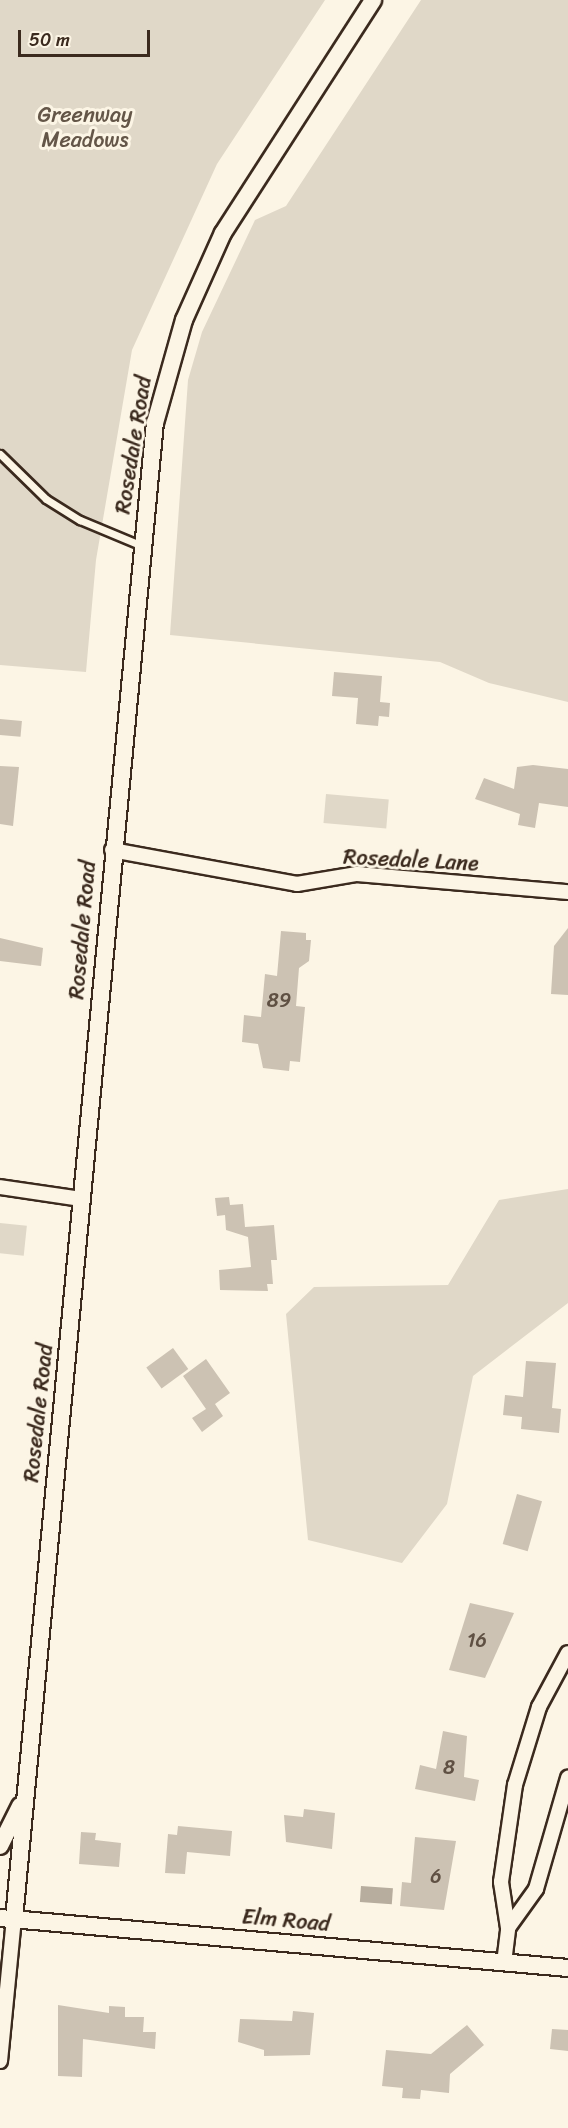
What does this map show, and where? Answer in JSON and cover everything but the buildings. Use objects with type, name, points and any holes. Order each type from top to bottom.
[{"type":"street","name":"Rosedale Road","points":[[7,1918],[26,1788],[141,545],[158,412],[202,276],[252,185],[373,0]]},
{"type":"street","name":"Rosedale Lane","points":[[112,849],[297,884],[357,874],[568,892]]},
{"type":"street","points":[[0,1188],[81,1199]]},
{"type":"street","points":[[504,1963],[508,1928],[501,1882],[515,1785],[539,1707],[568,1653]]},
{"type":"street","points":[[508,1928],[536,1889],[568,1778]]},
{"type":"street","points":[[0,1846],[26,1788]]},
{"type":"street","points":[[0,2061],[7,1918]]},
{"type":"street","name":"Elm Road","points":[[7,1918],[568,1968]]},
{"type":"lane","points":[[0,454],[46,499],[80,520],[141,545]]},
{"type":"green space","name":"Greenway Meadows","points":[[0,0],[325,0],[217,164],[132,350],[96,560],[86,672],[0,665]]},
{"type":"green space","points":[[421,0],[568,0],[568,702],[489,683],[440,662],[170,635],[188,380],[202,332],[255,220],[286,206]]},
{"type":"green space","points":[[326,794],[389,799],[386,828],[323,823]]},
{"type":"green space","points":[[568,1189],[568,1303],[473,1376],[447,1504],[402,1563],[308,1540],[286,1314],[314,1287],[448,1285],[499,1200]]},
{"type":"green space","points":[[0,1223],[27,1226],[24,1256],[0,1253]]},
{"type":"shaded area","points":[[361,1886],[393,1888],[392,1904],[360,1902]]}]
